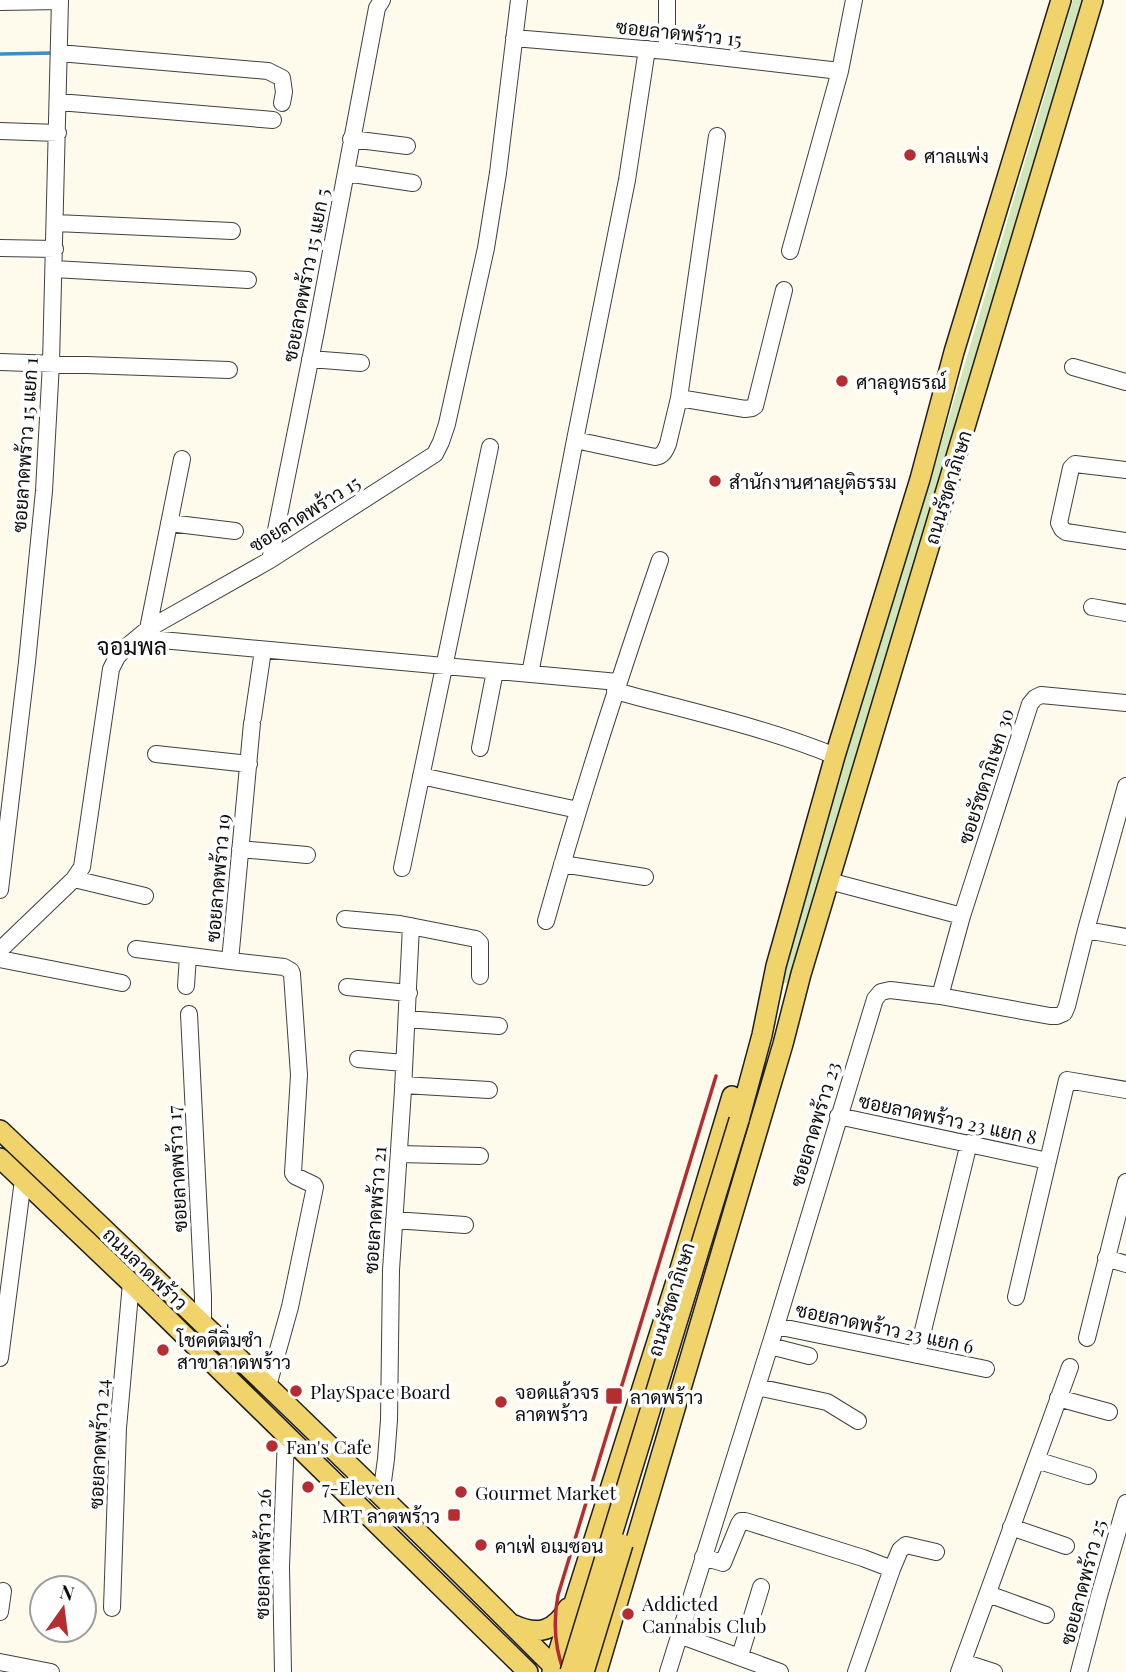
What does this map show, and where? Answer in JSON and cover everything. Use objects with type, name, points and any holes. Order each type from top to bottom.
[{"type":"main road","name":"ถนนรัชดาภิเษก","points":[[584,1672],[744,1122],[776,966],[835,756],[920,479],[954,352],[1061,0]]},
{"type":"main road","name":"ถนนรัชดาภิเษก","points":[[559,1671],[744,1122],[801,974],[1093,0]]},
{"type":"main road","name":"ถนนรัชดาภิเษก","points":[[559,1671],[575,1598],[680,1269],[748,1042],[776,966]]},
{"type":"main road","name":"ถนนรัชดาภิเษก","points":[[597,1672],[783,1044],[801,974]]},
{"type":"main road","name":"ถนนลาดพร้าว","points":[[0,1130],[203,1323],[559,1671]]},
{"type":"main road","name":"ถนนลาดพร้าว","points":[[0,1158],[528,1672]]},
{"type":"main road","points":[[649,1365],[651,1378],[667,1383],[674,1382],[686,1371]]},
{"type":"main road","points":[[624,1448],[622,1461],[626,1470],[646,1475],[659,1465]]},
{"type":"main road","points":[[513,1625],[534,1631],[547,1629],[557,1624],[575,1598]]},
{"type":"street","name":"ซอยลาดพร้าว 15 แยก 5","points":[[270,560],[377,8],[382,0]]},
{"type":"street","name":"ซอยลาดพร้าว 15","points":[[0,950],[74,879],[84,863],[111,669],[124,649],[144,633],[270,560],[435,454],[447,424],[486,248],[519,0]]},
{"type":"street","points":[[667,0],[667,51]]},
{"type":"street","points":[[790,251],[840,71],[854,0]]},
{"type":"street","points":[[0,2],[60,1]]},
{"type":"street","name":"ซอยลาดพร้าว 15 แยก 1","points":[[0,890],[43,502],[56,223],[60,1]]},
{"type":"street","name":"ซอยลาดพร้าว 15","points":[[514,38],[648,49],[840,71]]},
{"type":"street","points":[[530,674],[627,180],[648,49]]},
{"type":"street","points":[[60,53],[268,71],[282,78],[282,103]]},
{"type":"street","points":[[59,102],[273,120]]},
{"type":"street","points":[[0,131],[58,133]]},
{"type":"street","points":[[575,440],[655,457],[666,451],[679,398],[717,136]]},
{"type":"street","points":[[351,139],[407,146]]},
{"type":"street","points":[[346,173],[413,183]]},
{"type":"street","points":[[56,223],[232,231]]},
{"type":"street","points":[[0,248],[55,250]]},
{"type":"street","points":[[54,270],[248,280]]},
{"type":"street","points":[[679,398],[745,409],[755,406],[784,289]]},
{"type":"street","points":[[310,359],[361,363]]},
{"type":"street","points":[[0,362],[229,370]]},
{"type":"street","points":[[1073,367],[1126,382]]},
{"type":"street","points":[[402,868],[490,447]]},
{"type":"street","points":[[182,459],[144,633],[263,650],[530,674],[617,687],[752,726],[835,756]]},
{"type":"street","points":[[1126,470],[1075,464],[1059,523],[1066,532],[1126,541]]},
{"type":"street","points":[[169,523],[235,531]]},
{"type":"street","points":[[546,920],[578,810],[660,560]]},
{"type":"street","points":[[1092,607],[1126,612]]},
{"type":"street","name":"ซอยลาดพร้าว 19","points":[[263,650],[248,764],[230,961],[284,967],[291,971],[299,1074],[293,1173],[315,1187],[290,1307],[268,1386]]},
{"type":"street","points":[[480,748],[495,671]]},
{"type":"street","name":"ซอยรัชดาภิเษก 30","points":[[940,996],[962,916],[1030,704],[1041,695],[1126,703]]},
{"type":"street","points":[[156,754],[248,764]]},
{"type":"street","points":[[421,776],[578,810]]},
{"type":"street","name":"ซอยลาดพร้าว 23","points":[[668,1672],[875,999],[881,992],[890,990],[1050,1016],[1064,1013],[1126,786]]},
{"type":"street","points":[[240,849],[307,855]]},
{"type":"street","points":[[562,864],[645,877]]},
{"type":"street","points":[[74,879],[145,896]]},
{"type":"street","points":[[830,881],[962,916]]},
{"type":"street","points":[[345,919],[411,926],[478,940],[480,975]]},
{"type":"street","name":"ซอยลาดพร้าว 21","points":[[381,1496],[389,1420],[391,1270],[411,926]]},
{"type":"street","points":[[1086,930],[1126,937]]},
{"type":"street","points":[[136,949],[230,961]]},
{"type":"street","points":[[186,986],[188,956]]},
{"type":"street","points":[[0,959],[122,983]]},
{"type":"street","points":[[347,987],[408,993]]},
{"type":"street","name":"ซอยลาดพร้าว 17","points":[[189,1014],[203,1323]]},
{"type":"street","points":[[407,1020],[499,1026]]},
{"type":"street","points":[[358,1059],[404,1063]]},
{"type":"street","points":[[1016,1297],[1067,1080],[1126,1090]]},
{"type":"street","points":[[403,1085],[489,1090]]},
{"type":"street","name":"ซอยลาดพร้าว 23 แยก 8","points":[[838,1116],[1048,1161]]},
{"type":"street","points":[[917,1355],[968,1143]]},
{"type":"street","points":[[399,1154],[480,1156]]},
{"type":"street","points":[[0,1358],[23,1180]]},
{"type":"street","points":[[1087,1338],[1126,1182]]},
{"type":"street","points":[[394,1220],[466,1225]]},
{"type":"street","points":[[1106,1258],[1126,1264]]},
{"type":"street","name":"ซอยลาดพร้าว 24","points":[[112,1608],[118,1428],[131,1283]]},
{"type":"street","name":"ซอยลาดพร้าว 23 แยก 6","points":[[776,1326],[986,1369]]},
{"type":"street","points":[[770,1346],[809,1356]]},
{"type":"street","points":[[994,1672],[961,1667],[1070,1367]]},
{"type":"street","points":[[757,1387],[827,1402],[858,1421]]},
{"type":"street","points":[[1058,1398],[1109,1412]]},
{"type":"street","name":"ซอยลาดพร้าว 26","points":[[283,1672],[281,1567],[286,1436]]},
{"type":"street","points":[[1036,1460],[1088,1476]]},
{"type":"street","name":"ซอยลาดพร้าว 25","points":[[1079,1672],[1126,1503]]},
{"type":"street","points":[[703,1558],[723,1563],[739,1524],[744,1521],[892,1569]]},
{"type":"street","points":[[1012,1527],[1066,1546]]},
{"type":"street","points":[[856,1672],[900,1550],[906,1545],[936,1552]]},
{"type":"street","points":[[740,1656],[761,1587]]},
{"type":"street","points":[[0,1612],[3,1591]]},
{"type":"street","points":[[988,1594],[1046,1615]]},
{"type":"street","points":[[679,1635],[780,1672]]},
{"type":"street","points":[[0,1662],[51,1672]]},
{"type":"green space","points":[[1073,0],[1083,0],[789,980],[783,983],[781,980],[811,870]]},
{"type":"waterway","points":[[0,54],[53,53]]},
{"type":"railway","points":[[564,1672],[555,1634],[558,1595],[716,1076]]},
{"type":"place","name":"ศาลแพ่ง","points":[[910,155]]},
{"type":"place","name":"ศาลอุทธรณ์","points":[[842,381]]},
{"type":"place","name":"สำนักงานศาลยุติธรรม","points":[[715,481]]},
{"type":"place","name":"โชคดีติ่มซำ สาขาลาดพร้าว","points":[[163,1350]]},
{"type":"place","name":"PlaySpace Board","points":[[296,1391]]},
{"type":"place","name":"ลาดพร้าว","points":[[614,1396]]},
{"type":"place","name":"จอดแล้วจร ลาดพร้าว","points":[[501,1402]]},
{"type":"place","name":"Fan's Cafe","points":[[272,1446]]},
{"type":"place","name":"7-Eleven","points":[[308,1487]]},
{"type":"place","name":"Gourmet Market","points":[[461,1492]]},
{"type":"place","name":"MRT ลาดพร้าว","points":[[454,1515]]},
{"type":"place","name":"คาเฟ่ อเมซอน","points":[[481,1545]]},
{"type":"place","name":"Addicted Cannabis Club","points":[[628,1614]]},
{"type":"district","name":"จอมพล","points":[[132,645]]}]
